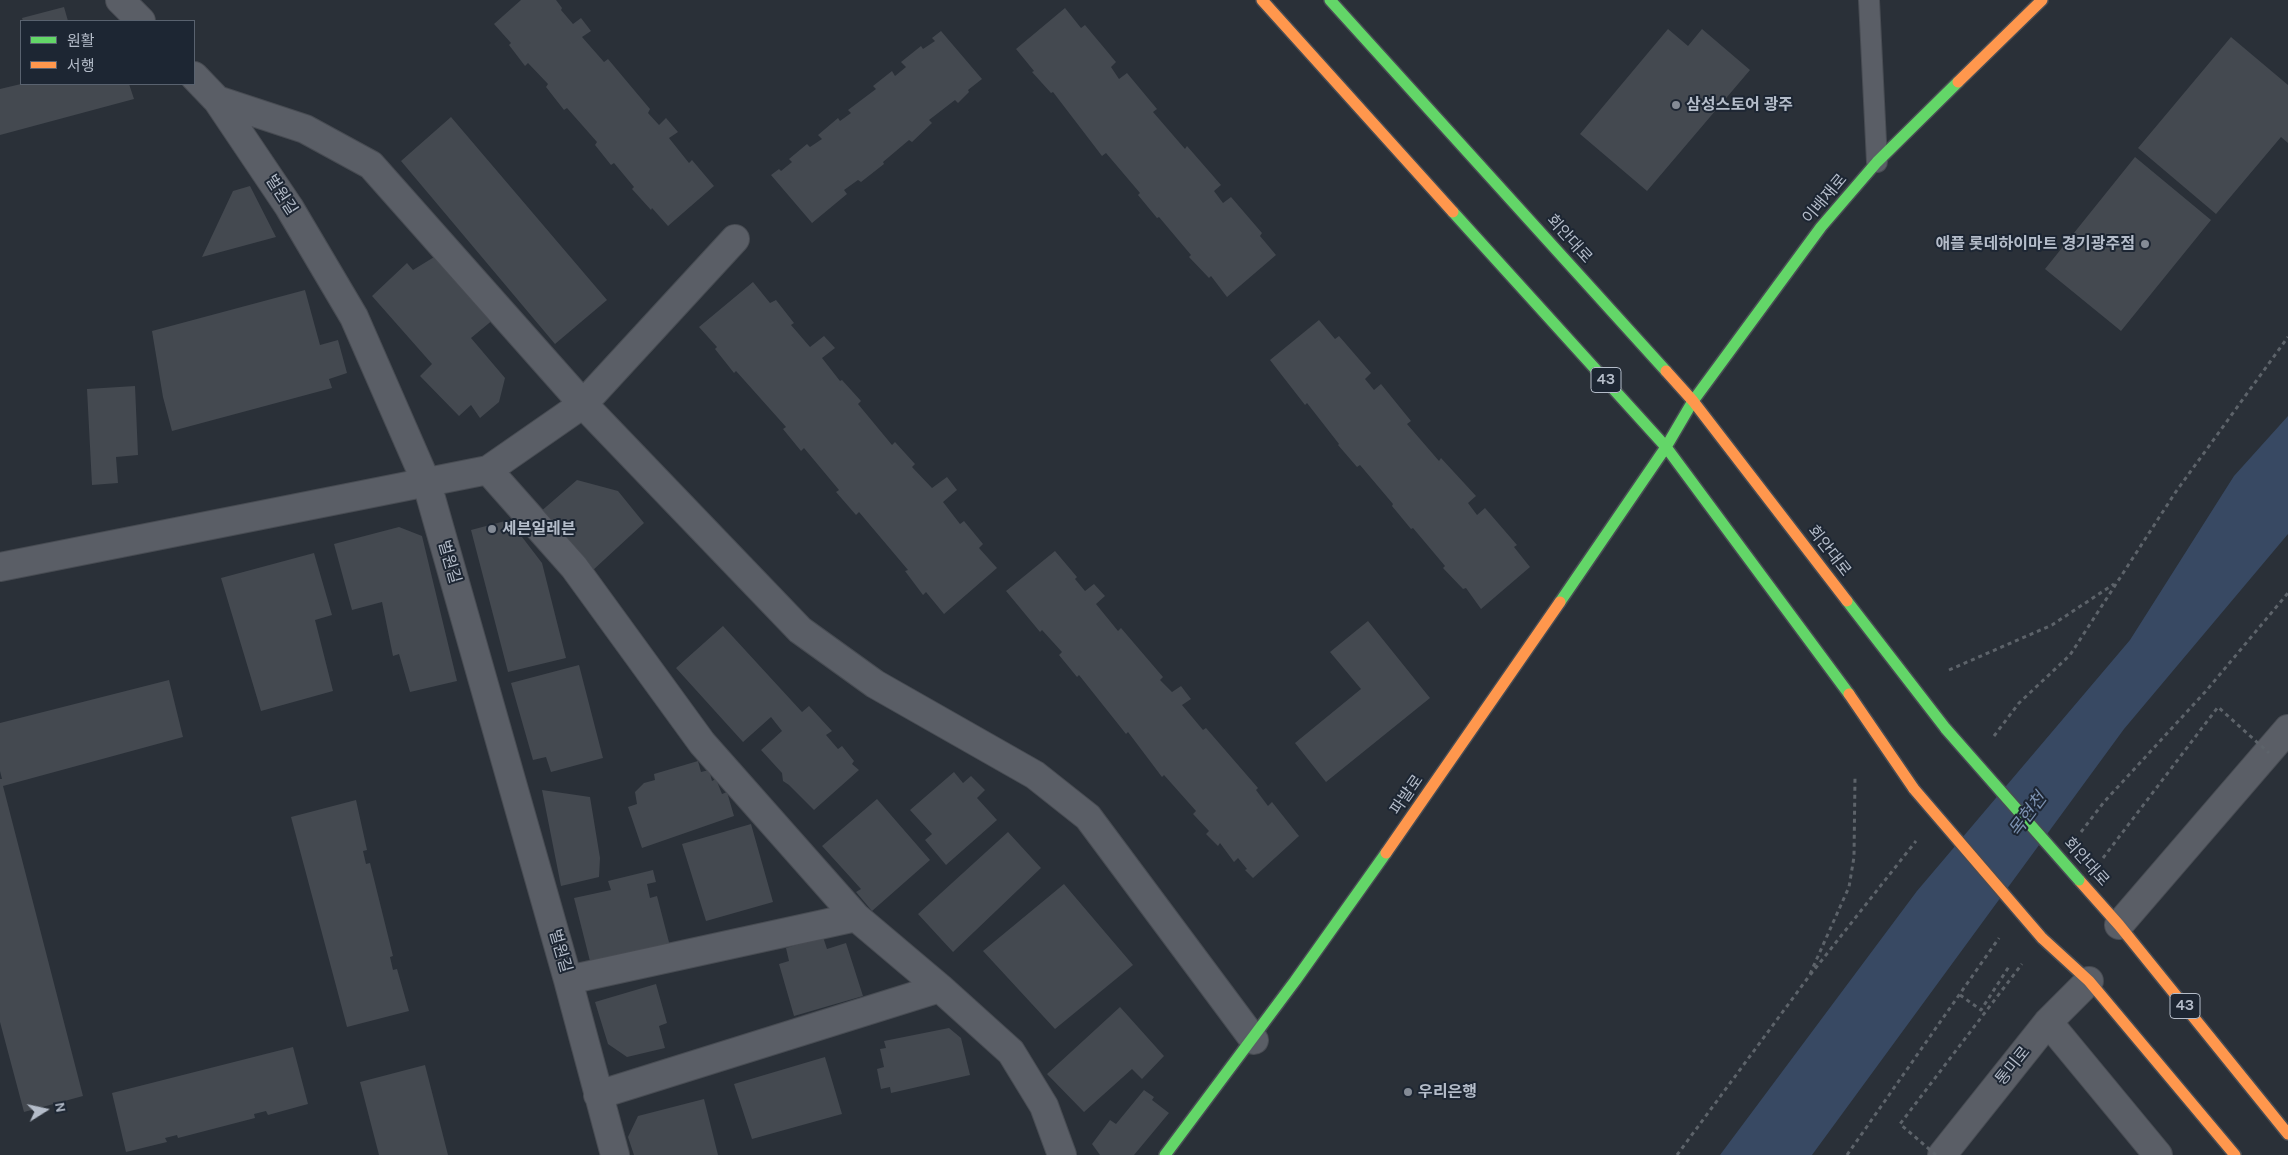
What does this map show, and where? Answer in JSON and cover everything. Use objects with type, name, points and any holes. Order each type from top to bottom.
[{"type":"main road","name":"43","points":[[1262,0],[1666,446],[1872,725],[1914,789],[2042,938],[2089,981],[2235,1155]]},
{"type":"main road","name":"회안대로","points":[[1330,0],[1693,401],[1946,729],[2119,924],[2288,1134]]},
{"type":"main road","name":"이배재로","points":[[1666,446],[1693,401],[1821,228],[1878,162],[2042,0]]},
{"type":"main road","name":"파발로","points":[[1165,1155],[1254,1040],[1480,719],[1666,446]]},
{"type":"street","points":[[120,0],[140,20]]},
{"type":"street","name":"벌원길","points":[[195,77],[217,100],[289,206],[354,317],[427,484],[568,980],[615,1155]]},
{"type":"street","points":[[217,100],[306,129],[371,165],[583,404],[800,630],[875,684],[1035,775],[1088,817],[1254,1040]]},
{"type":"street","points":[[0,568],[427,484],[488,470],[583,404],[735,239]]},
{"type":"street","points":[[488,470],[574,566],[702,743],[856,917],[940,988],[1011,1052],[1044,1106],[1062,1155]]},
{"type":"street","points":[[2119,924],[2288,728]]},
{"type":"street","points":[[568,980],[856,917]]},
{"type":"street","name":"통미로","points":[[1942,1155],[2048,1022],[2089,981]]},
{"type":"street","points":[[598,1094],[940,988]]},
{"type":"street","points":[[2048,1022],[2158,1155]]},
{"type":"lane","points":[[1868,0],[1878,162]]},
{"type":"path","points":[[1949,670],[2052,625],[2116,582]]},
{"type":"path","points":[[1807,979],[1849,886],[1854,857],[1855,778]]},
{"type":"path","points":[[1960,995],[1981,1010],[2010,965]]},
{"type":"water","name":"목현천","points":[[2288,416],[2288,534],[2124,729],[1812,1155],[1720,1155],[1917,891],[2130,640],[2234,476]]},
{"type":"building","points":[[521,0],[556,0],[562,8],[561,10],[573,24],[581,18],[591,31],[582,37],[604,62],[608,59],[650,109],[648,113],[659,125],[666,118],[678,132],[669,138],[689,163],[692,160],[714,186],[668,226],[632,189],[634,187],[614,163],[611,165],[595,145],[597,142],[567,108],[564,110],[546,87],[548,84],[528,63],[525,66],[509,45],[511,43],[494,24]]},
{"type":"building","points":[[64,7],[68,20],[23,20],[22,18]]},
{"type":"building","points":[[1065,8],[1081,28],[1085,25],[1116,62],[1111,67],[1119,79],[1127,73],[1157,109],[1153,112],[1185,149],[1187,146],[1221,185],[1214,191],[1223,203],[1231,197],[1262,233],[1260,236],[1276,255],[1227,297],[1211,276],[1209,278],[1189,257],[1191,255],[1159,217],[1157,218],[1138,195],[1140,193],[1106,153],[1102,156],[1053,92],[1051,93],[1032,72],[1034,71],[1016,49]]},
{"type":"building","points":[[1668,29],[1688,46],[1702,29],[1750,70],[1647,191],[1580,134]]},
{"type":"building","points":[[941,31],[982,79],[968,90],[969,92],[958,103],[955,100],[929,120],[932,123],[912,142],[909,140],[883,162],[884,164],[861,182],[858,180],[844,190],[847,194],[812,223],[771,175],[779,169],[781,171],[792,162],[789,159],[807,144],[810,147],[822,139],[818,135],[838,118],[840,121],[851,113],[848,110],[876,89],[873,86],[892,71],[895,76],[906,67],[901,62],[921,46],[923,49],[935,41],[932,38]]},
{"type":"building","points":[[2231,37],[2288,85],[2288,143],[2281,137],[2216,214],[2138,148]]},
{"type":"building","points":[[20,84],[129,85],[134,99],[0,135],[0,89]]},
{"type":"building","points":[[451,117],[607,300],[555,344],[401,161]]},
{"type":"building","points":[[2135,157],[2211,220],[2121,331],[2045,269]]},
{"type":"building","points":[[250,186],[276,237],[202,257],[233,191]]},
{"type":"building","points":[[439,254],[494,319],[471,338],[505,378],[499,402],[480,418],[471,405],[459,416],[420,376],[432,364],[372,296],[407,263],[413,270]]},
{"type":"building","points":[[753,282],[770,303],[776,300],[794,323],[791,325],[810,347],[824,336],[835,348],[822,358],[840,381],[842,380],[861,401],[858,404],[892,445],[895,442],[915,464],[912,467],[932,488],[947,477],[957,490],[943,502],[960,524],[964,521],[983,544],[979,548],[997,568],[944,614],[926,592],[923,595],[905,571],[908,570],[859,512],[856,515],[836,492],[839,490],[804,448],[801,451],[783,429],[786,427],[736,371],[734,373],[715,349],[717,347],[699,327]]},
{"type":"building","points":[[305,290],[320,345],[338,340],[347,373],[329,379],[332,388],[172,431],[163,397],[152,331]]},
{"type":"building","points":[[1319,320],[1335,339],[1339,336],[1371,373],[1365,379],[1374,390],[1381,384],[1411,421],[1407,424],[1439,461],[1441,458],[1476,496],[1468,503],[1477,515],[1485,508],[1517,545],[1514,547],[1530,567],[1481,609],[1466,588],[1463,589],[1443,568],[1445,566],[1413,528],[1411,529],[1392,506],[1393,504],[1360,465],[1357,467],[1338,445],[1307,403],[1305,405],[1270,360]]},
{"type":"building","points":[[135,386],[138,455],[116,457],[118,483],[92,485],[87,389]]},
{"type":"building","points":[[577,480],[618,491],[644,523],[592,571],[539,513]]},
{"type":"building","points":[[509,520],[542,563],[566,658],[508,672],[471,530]]},
{"type":"building","points":[[399,527],[422,536],[457,681],[410,692],[399,654],[393,656],[382,602],[352,610],[334,544]]},
{"type":"building","points":[[1055,551],[1077,577],[1075,579],[1085,591],[1094,584],[1105,596],[1096,604],[1118,631],[1121,628],[1163,677],[1160,680],[1172,692],[1181,686],[1191,699],[1182,705],[1203,730],[1206,728],[1258,788],[1256,790],[1268,806],[1272,802],[1299,836],[1253,878],[1245,870],[1247,869],[1238,858],[1234,862],[1220,843],[1218,846],[1206,834],[1209,831],[1193,814],[1196,811],[1164,775],[1162,777],[1128,732],[1126,734],[1079,675],[1077,677],[1059,655],[1062,652],[1042,630],[1040,632],[1006,591]]},
{"type":"building","points":[[314,553],[332,615],[315,620],[333,691],[261,711],[221,578]]},
{"type":"building","points":[[1368,621],[1430,698],[1326,782],[1295,743],[1361,689],[1330,652]]},
{"type":"building","points":[[723,626],[802,712],[809,706],[832,731],[826,735],[838,749],[842,746],[854,761],[852,764],[859,770],[814,810],[783,781],[782,773],[761,750],[782,731],[771,717],[743,742],[676,668]]},
{"type":"building","points":[[579,665],[603,758],[551,772],[546,757],[533,760],[511,683]]},
{"type":"building","points":[[169,680],[183,737],[3,786],[83,1096],[24,1112],[0,1022],[0,779],[2,779],[0,771],[0,723]]},
{"type":"building","points":[[698,761],[701,772],[709,770],[712,781],[716,779],[722,794],[727,792],[734,816],[642,848],[628,807],[637,804],[635,792],[644,783],[655,780],[654,774]]},
{"type":"building","points":[[954,772],[963,783],[971,776],[985,790],[977,798],[997,820],[946,865],[925,840],[932,834],[910,810]]},
{"type":"building","points":[[542,790],[590,797],[600,858],[599,877],[561,886]]},
{"type":"building","points":[[877,799],[930,860],[872,911],[856,892],[861,889],[822,846]]},
{"type":"building","points":[[356,800],[367,850],[363,851],[366,864],[370,863],[393,956],[390,957],[393,970],[397,969],[409,1011],[347,1027],[291,817]]},
{"type":"building","points":[[751,824],[773,902],[706,921],[682,844]]},
{"type":"building","points":[[1008,832],[1041,868],[953,952],[918,914]]},
{"type":"building","points":[[653,870],[656,882],[647,884],[650,898],[657,896],[671,950],[592,969],[574,898],[611,890],[608,881]]},
{"type":"building","points":[[1064,884],[1133,965],[1055,1029],[983,951]]},
{"type":"building","points":[[823,937],[827,949],[846,943],[863,996],[794,1016],[779,964],[789,961],[786,948]]},
{"type":"building","points":[[656,984],[667,1023],[659,1026],[665,1048],[627,1057],[608,1044],[595,1002]]},
{"type":"building","points":[[1120,1007],[1164,1056],[1142,1079],[1132,1069],[1084,1112],[1047,1074]]},
{"type":"building","points":[[949,1028],[961,1038],[970,1075],[891,1093],[890,1087],[881,1089],[877,1069],[884,1067],[880,1049],[886,1048],[884,1041]]},
{"type":"building","points":[[293,1047],[308,1104],[268,1115],[266,1111],[254,1114],[255,1118],[178,1138],[177,1135],[165,1138],[167,1142],[126,1152],[112,1093]]},
{"type":"building","points":[[825,1057],[842,1114],[752,1139],[734,1084]]},
{"type":"building","points":[[425,1065],[448,1155],[379,1155],[360,1082]]},
{"type":"building","points":[[1144,1090],[1154,1097],[1152,1100],[1169,1113],[1134,1155],[1100,1155],[1092,1144],[1110,1120],[1116,1124]]},
{"type":"building","points":[[704,1099],[718,1155],[634,1155],[628,1137],[638,1116]]},
{"type":"traffic: fast","points":[[1330,0],[1666,371]]},
{"type":"traffic: fast","points":[[1560,602],[1666,447],[1693,401],[1821,227],[1877,162],[1958,82]]},
{"type":"traffic: fast","points":[[1453,212],[1666,447],[1849,694]]},
{"type":"traffic: fast","points":[[1847,601],[1946,729]]},
{"type":"traffic: fast","points":[[1946,729],[2079,880]]},
{"type":"traffic: fast","points":[[1165,1155],[1295,981],[1386,853]]},
{"type":"traffic: slow","points":[[1262,0],[1453,212]]},
{"type":"traffic: slow","points":[[1958,82],[2042,0]]},
{"type":"traffic: slow","points":[[1666,371],[1693,401],[1847,601]]},
{"type":"traffic: slow","points":[[1386,853],[1560,602]]},
{"type":"traffic: slow","points":[[1849,694],[1914,789]]},
{"type":"traffic: slow","points":[[1914,789],[2042,938]]},
{"type":"traffic: slow","points":[[2079,880],[2119,925],[2288,1134]]},
{"type":"traffic: slow","points":[[2042,938],[2089,981],[2235,1155]]},
{"type":"place","name":"삼성스토어 광주","points":[[1676,105]]},
{"type":"place","name":"애플 롯데하이마트 경기광주점","points":[[2145,244]]},
{"type":"place","name":"세븐일레븐","points":[[492,529]]},
{"type":"place","name":"우리은행","points":[[1408,1092]]}]
